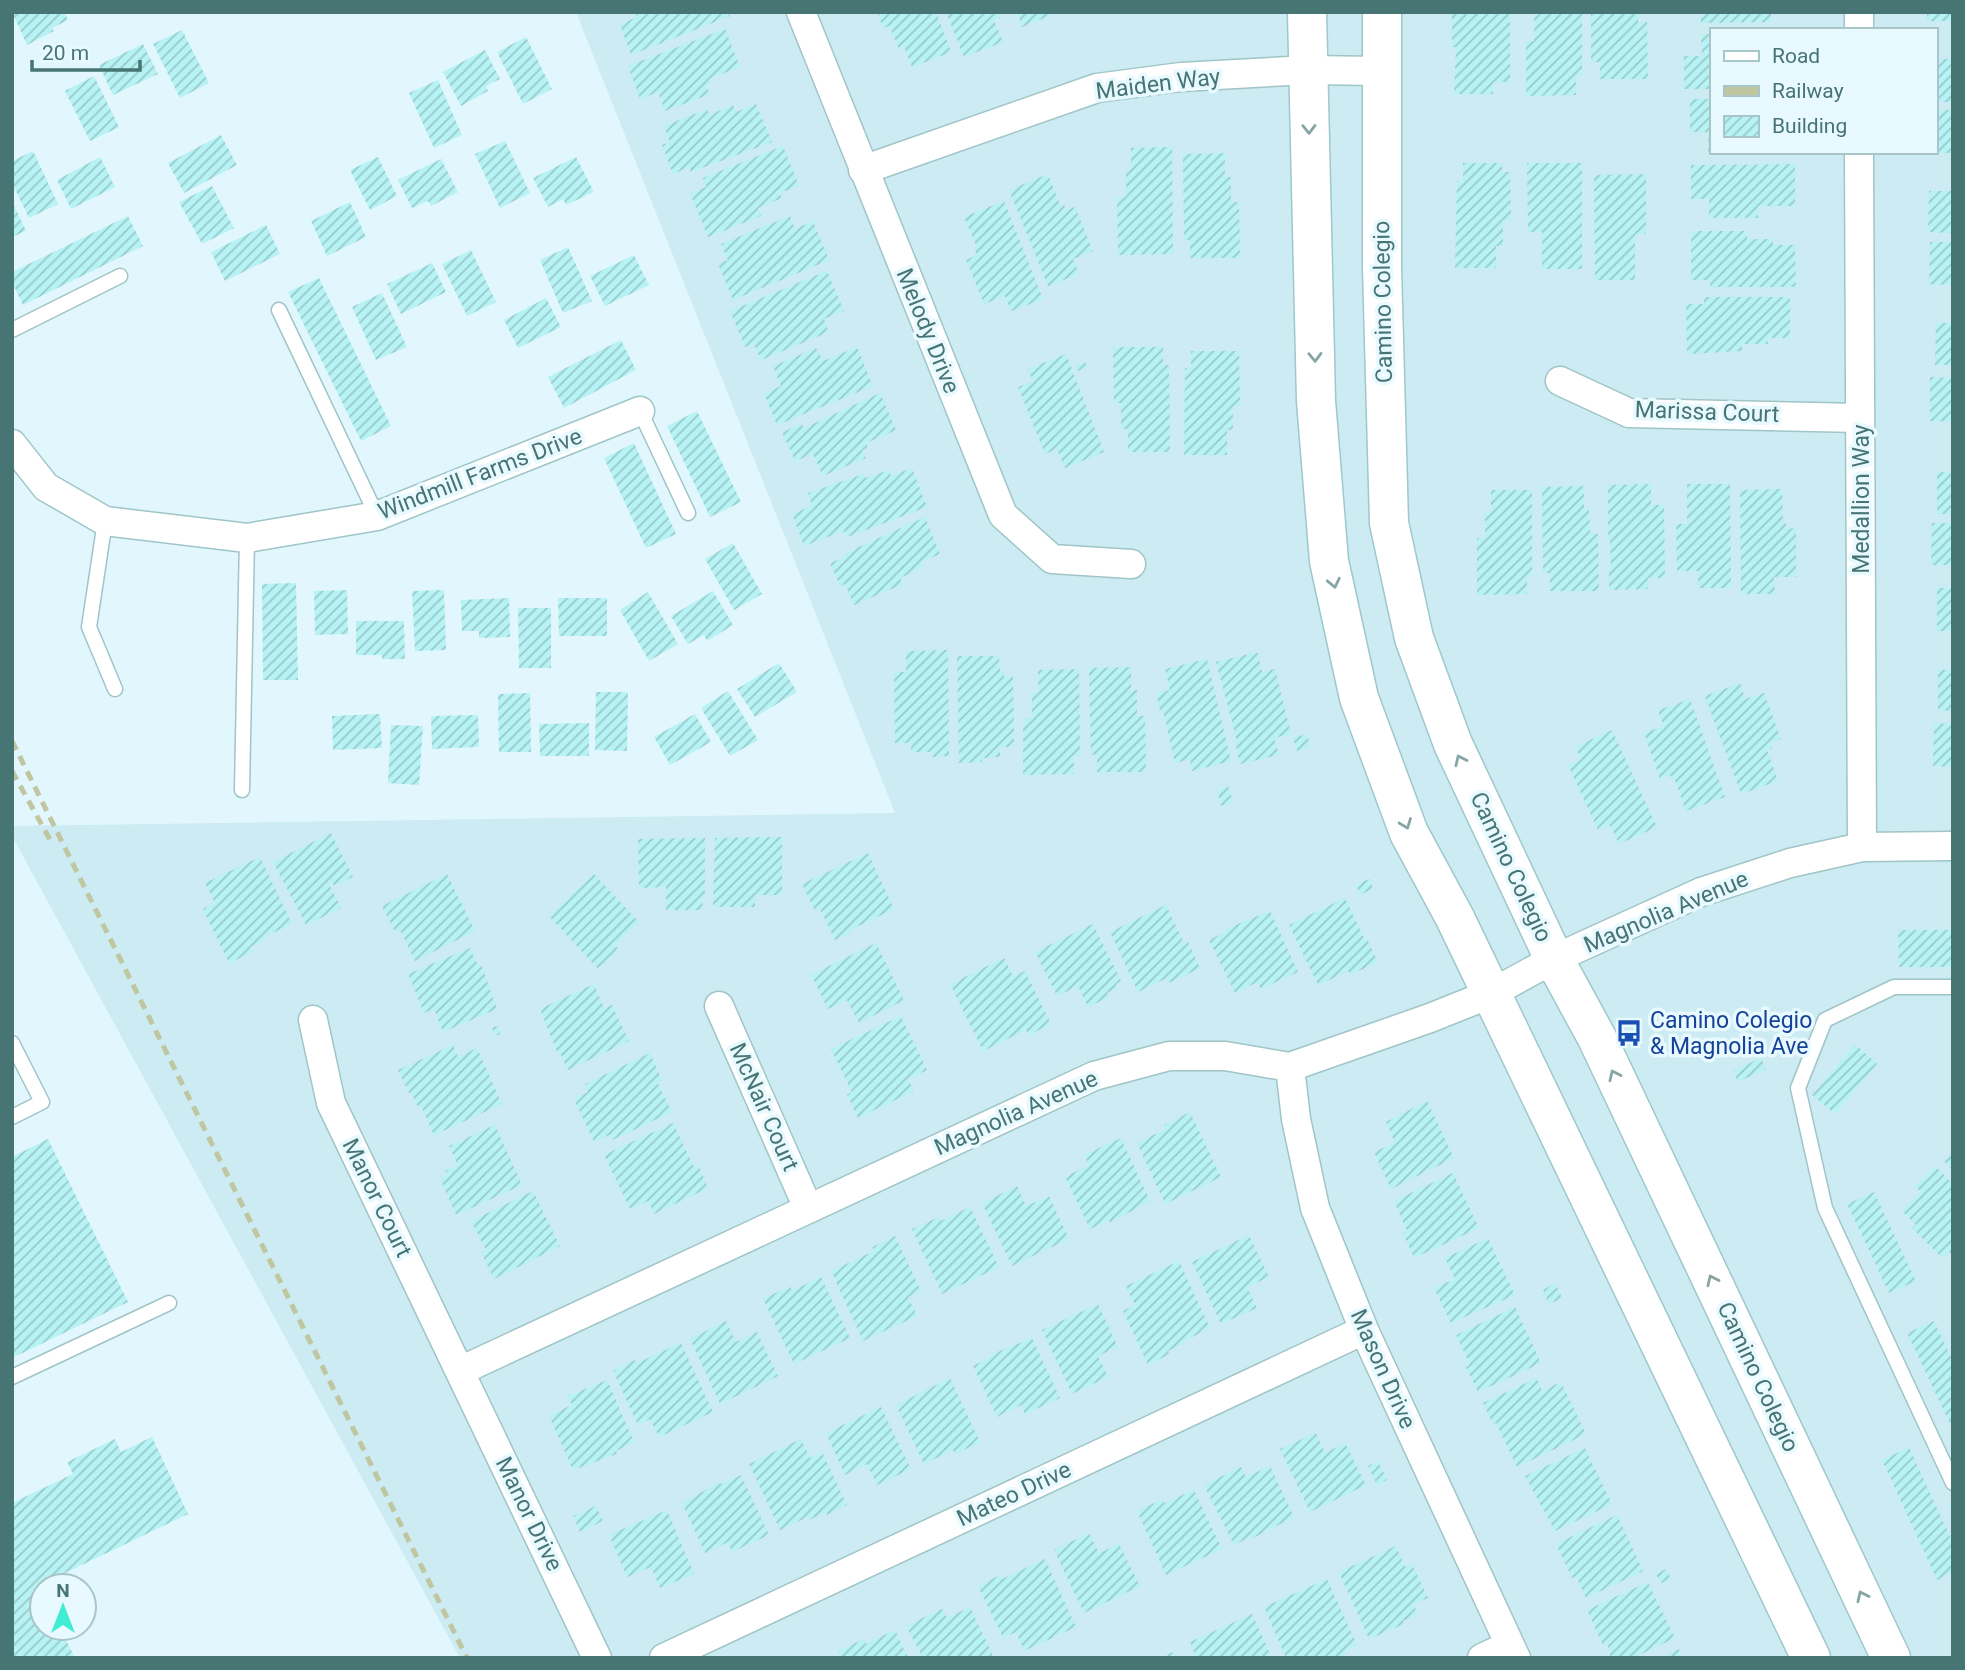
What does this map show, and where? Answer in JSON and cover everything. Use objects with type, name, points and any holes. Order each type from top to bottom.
[{"type":"street","name":"Melody Drive","points":[[801,12],[1003,515],[1052,559],[1131,564]]},
{"type":"street","points":[[1307,12],[1316,401],[1329,561],[1359,698],[1409,833],[1455,918],[1811,1658]]},
{"type":"street","name":"Camino Colegio","points":[[1382,12],[1382,267],[1389,523],[1414,638],[1453,744],[1554,959],[1597,1038],[1891,1658]]},
{"type":"street","name":"Maiden Way","points":[[863,170],[1097,88],[1181,77],[1307,70],[1381,71]]},
{"type":"street","name":"Medallion Way","points":[[1859,154],[1862,847]]},
{"type":"street","name":"Marissa Court","points":[[1560,381],[1629,413],[1860,418]]},
{"type":"street","name":"Windmill Farms Drive","points":[[12,444],[46,487],[105,521],[247,538],[377,516],[640,411]]},
{"type":"street","name":"Magnolia Avenue","points":[[460,1371],[1094,1076],[1169,1056],[1225,1056],[1290,1067],[1490,995],[1554,959],[1701,892],[1790,863],[1862,847],[1953,846]]},
{"type":"street","name":"McNair Court","points":[[719,1006],[808,1208]]},
{"type":"street","name":"Manor Court","points":[[313,1020],[331,1103],[460,1371]]},
{"type":"street","name":"Mason Drive","points":[[1290,1067],[1296,1119],[1315,1208],[1364,1330],[1513,1651]]},
{"type":"street","name":"Mateo Drive","points":[[664,1658],[1364,1330]]},
{"type":"street","name":"Manor Drive","points":[[460,1371],[597,1658]]},
{"type":"street","points":[[1482,1658],[1513,1651]]},
{"type":"lane","points":[[12,331],[120,276]]},
{"type":"lane","points":[[279,310],[377,516]]},
{"type":"lane","points":[[640,411],[688,513]]},
{"type":"lane","points":[[105,521],[89,627],[115,689]]},
{"type":"lane","points":[[242,790],[247,538]]},
{"type":"lane","points":[[1953,986],[1894,987],[1825,1020],[1798,1088],[1825,1208],[1953,1483]]},
{"type":"lane","points":[[12,1043],[42,1102],[12,1117]]},
{"type":"lane","points":[[12,1377],[169,1303]]},
{"type":"shaded area","points":[[576,12],[1953,12],[1953,1658],[460,1658],[12,836],[12,826],[895,813]]},
{"type":"building","points":[[12,12],[64,12],[68,20],[52,28],[54,31],[27,45]]},
{"type":"building","points":[[635,12],[729,12],[730,16],[631,55],[620,25],[637,17]]},
{"type":"building","points":[[877,12],[936,12],[951,52],[912,67],[904,47],[899,49],[889,26],[883,28]]},
{"type":"building","points":[[946,12],[997,12],[1000,18],[994,20],[1003,42],[964,57]]},
{"type":"building","points":[[1017,12],[1059,12],[1022,27]]},
{"type":"building","points":[[1452,12],[1510,12],[1510,82],[1493,82],[1493,94],[1454,94],[1456,47],[1452,47]]},
{"type":"building","points":[[1539,12],[1582,12],[1582,76],[1576,76],[1576,95],[1526,96],[1526,41],[1534,41],[1534,15],[1539,15]]},
{"type":"building","points":[[1591,12],[1638,12],[1638,22],[1647,22],[1648,79],[1600,79],[1600,62],[1591,62]]},
{"type":"building","points":[[1701,12],[1771,12],[1771,22],[1701,23]]},
{"type":"building","points":[[1927,12],[1953,12],[1953,21],[1927,21]]},
{"type":"building","points":[[725,29],[740,67],[709,79],[711,84],[706,86],[710,94],[665,111],[658,92],[640,99],[628,66]]},
{"type":"building","points":[[182,30],[209,83],[180,98],[153,44]]},
{"type":"building","points":[[1701,34],[1710,34],[1710,89],[1684,89],[1684,56],[1702,56]]},
{"type":"building","points":[[526,37],[552,89],[523,104],[497,52]]},
{"type":"building","points":[[143,44],[158,74],[113,95],[99,65]]},
{"type":"building","points":[[485,50],[500,79],[486,86],[488,91],[461,106],[443,72]]},
{"type":"building","points":[[1937,59],[1953,59],[1953,102],[1937,102]]},
{"type":"building","points":[[94,76],[119,127],[90,141],[65,91]]},
{"type":"building","points":[[438,80],[462,135],[434,148],[409,93]]},
{"type":"building","points":[[1690,99],[1710,99],[1710,152],[1708,132],[1690,132]]},
{"type":"building","points":[[756,104],[772,142],[691,172],[689,167],[673,174],[662,145],[670,142],[664,126],[707,109],[709,115],[733,105],[736,112]]},
{"type":"building","points":[[1937,110],[1953,110],[1953,153],[1937,153]]},
{"type":"building","points":[[221,135],[237,165],[184,193],[168,163]]},
{"type":"building","points":[[505,141],[530,193],[500,208],[475,154]]},
{"type":"building","points":[[783,146],[799,186],[779,193],[782,198],[758,208],[761,216],[708,237],[690,193],[706,187],[703,178]]},
{"type":"building","points":[[1172,147],[1173,254],[1118,255],[1117,197],[1126,197],[1126,170],[1131,170],[1131,148]]},
{"type":"building","points":[[33,151],[58,204],[29,218],[12,183],[12,161]]},
{"type":"building","points":[[1225,153],[1225,177],[1231,177],[1231,202],[1239,202],[1240,258],[1190,258],[1190,240],[1184,240],[1183,154]]},
{"type":"building","points":[[100,157],[115,187],[71,209],[57,180]]},
{"type":"building","points":[[378,157],[397,196],[370,210],[350,170]]},
{"type":"building","points":[[576,157],[594,192],[566,205],[563,199],[548,207],[533,178]]},
{"type":"building","points":[[441,159],[458,192],[431,206],[428,201],[412,208],[398,180]]},
{"type":"building","points":[[1463,163],[1502,163],[1502,172],[1510,172],[1511,220],[1503,220],[1503,246],[1496,246],[1496,268],[1455,268],[1457,181],[1463,181]]},
{"type":"building","points":[[1527,163],[1582,163],[1582,269],[1542,269],[1542,232],[1528,232]]},
{"type":"building","points":[[1795,164],[1795,206],[1758,206],[1758,218],[1709,218],[1709,199],[1691,199],[1691,165]]},
{"type":"building","points":[[1048,174],[1061,207],[1064,205],[1066,210],[1075,207],[1093,251],[1073,259],[1079,274],[1048,286],[1009,190]]},
{"type":"building","points":[[1646,174],[1646,234],[1635,234],[1635,280],[1595,280],[1594,175]]},
{"type":"building","points":[[212,186],[234,228],[202,244],[179,202]]},
{"type":"building","points":[[1929,191],[1953,191],[1953,233],[1928,232]]},
{"type":"building","points":[[12,201],[26,231],[12,237]]},
{"type":"building","points":[[1004,201],[1043,299],[1011,311],[1005,296],[984,304],[966,260],[977,255],[974,249],[977,248],[964,217]]},
{"type":"building","points":[[350,202],[366,237],[327,256],[311,221]]},
{"type":"building","points":[[128,216],[143,246],[23,305],[12,282],[12,272]]},
{"type":"building","points":[[790,216],[795,229],[813,221],[829,260],[733,300],[718,264],[728,260],[721,244]]},
{"type":"building","points":[[266,225],[280,254],[225,281],[211,252]]},
{"type":"building","points":[[1691,231],[1747,231],[1747,239],[1773,239],[1773,245],[1795,245],[1796,287],[1710,287],[1710,280],[1691,280]]},
{"type":"building","points":[[1930,242],[1953,242],[1953,285],[1929,284]]},
{"type":"building","points":[[568,247],[592,301],[563,313],[540,260]]},
{"type":"building","points":[[471,250],[496,302],[467,316],[442,264]]},
{"type":"building","points":[[634,255],[649,285],[605,306],[590,276]]},
{"type":"building","points":[[432,263],[446,292],[401,314],[387,284]]},
{"type":"building","points":[[827,271],[844,311],[824,319],[829,332],[761,360],[754,344],[745,347],[730,311]]},
{"type":"building","points":[[319,278],[391,426],[361,441],[288,292]]},
{"type":"building","points":[[382,293],[407,347],[376,360],[352,307]]},
{"type":"building","points":[[1704,297],[1790,297],[1790,338],[1768,338],[1768,344],[1742,344],[1742,351],[1687,354],[1686,304],[1704,304]]},
{"type":"building","points":[[546,298],[561,327],[518,348],[504,320]]},
{"type":"building","points":[[1936,323],[1953,323],[1953,365],[1935,365]]},
{"type":"building","points":[[621,340],[636,370],[564,408],[548,377]]},
{"type":"building","points":[[857,347],[873,386],[777,425],[764,394],[781,386],[773,366],[816,348],[823,361]]},
{"type":"building","points":[[1113,347],[1163,347],[1163,365],[1169,365],[1170,452],[1128,452],[1128,429],[1121,429],[1121,403],[1114,403]]},
{"type":"building","points":[[1191,351],[1239,351],[1240,406],[1233,406],[1233,430],[1227,430],[1227,455],[1184,455],[1185,368],[1191,368]]},
{"type":"building","points":[[1066,354],[1104,452],[1065,468],[1057,449],[1045,454],[1018,387],[1033,381],[1028,369]]},
{"type":"building","points":[[1085,362],[1088,367],[1078,371],[1075,365]]},
{"type":"building","points":[[1930,377],[1953,378],[1953,421],[1930,421]]},
{"type":"building","points":[[880,393],[896,430],[866,443],[868,448],[862,450],[866,458],[823,476],[813,454],[795,461],[782,432],[802,424],[804,428]]},
{"type":"building","points":[[697,411],[741,502],[710,517],[667,426]]},
{"type":"building","points":[[634,443],[676,534],[646,548],[604,458]]},
{"type":"building","points":[[912,468],[927,507],[847,537],[844,531],[804,546],[792,514],[812,506],[808,493],[864,474],[866,478],[889,470],[891,476]]},
{"type":"building","points":[[1937,472],[1953,472],[1953,514],[1937,514]]},
{"type":"building","points":[[1651,484],[1651,505],[1664,505],[1665,578],[1648,578],[1648,589],[1609,590],[1611,567],[1608,485]]},
{"type":"building","points":[[1687,484],[1730,484],[1731,588],[1698,588],[1698,571],[1677,571],[1676,524],[1687,524]]},
{"type":"building","points":[[1584,486],[1584,509],[1589,509],[1590,534],[1598,534],[1599,591],[1550,591],[1550,573],[1543,573],[1542,487]]},
{"type":"building","points":[[1782,489],[1783,523],[1786,523],[1786,529],[1796,528],[1796,577],[1774,577],[1775,594],[1741,594],[1740,490]]},
{"type":"building","points":[[1491,490],[1532,490],[1532,576],[1527,576],[1527,594],[1477,595],[1477,538],[1485,538],[1485,513],[1491,513]]},
{"type":"building","points":[[925,517],[940,554],[920,563],[922,568],[900,578],[903,584],[854,605],[845,584],[840,586],[830,563]]},
{"type":"building","points":[[1932,523],[1953,523],[1953,565],[1931,565]]},
{"type":"building","points":[[733,543],[762,594],[734,610],[705,559]]},
{"type":"building","points":[[296,583],[298,680],[263,680],[262,584]]},
{"type":"building","points":[[1937,588],[1953,588],[1953,631],[1937,631]]},
{"type":"building","points":[[347,590],[348,634],[315,635],[314,591]]},
{"type":"building","points":[[444,590],[446,650],[415,651],[412,591]]},
{"type":"building","points":[[713,591],[733,625],[707,641],[704,635],[688,644],[671,616]]},
{"type":"building","points":[[648,592],[678,644],[649,661],[620,610]]},
{"type":"building","points":[[509,598],[510,637],[479,638],[479,631],[462,631],[461,600]]},
{"type":"building","points":[[558,598],[607,598],[607,636],[559,636]]},
{"type":"building","points":[[518,608],[551,608],[551,668],[519,668]]},
{"type":"building","points":[[356,621],[404,621],[405,659],[382,659],[382,655],[356,655]]},
{"type":"building","points":[[948,650],[949,756],[932,757],[932,752],[911,752],[911,743],[895,743],[894,672],[906,672],[906,651]]},
{"type":"building","points":[[1257,652],[1262,672],[1275,669],[1291,734],[1274,738],[1279,755],[1240,764],[1237,741],[1216,662]]},
{"type":"building","points":[[957,656],[999,656],[1000,672],[1004,672],[1004,677],[1013,677],[1014,743],[1013,747],[1000,747],[1000,757],[982,758],[982,762],[959,763]]},
{"type":"building","points":[[1207,659],[1231,761],[1192,771],[1190,759],[1175,763],[1163,710],[1160,711],[1156,693],[1170,690],[1165,669]]},
{"type":"building","points":[[779,663],[797,692],[755,717],[737,689]]},
{"type":"building","points":[[1131,667],[1131,690],[1137,690],[1137,716],[1145,716],[1146,772],[1097,772],[1097,754],[1091,755],[1089,668]]},
{"type":"building","points":[[1079,669],[1080,756],[1074,756],[1074,774],[1023,775],[1023,725],[1025,718],[1032,718],[1032,692],[1038,692],[1038,670]]},
{"type":"building","points":[[1938,670],[1953,670],[1953,711],[1938,710]]},
{"type":"building","points":[[1740,683],[1745,699],[1764,693],[1781,739],[1770,743],[1772,748],[1767,750],[1778,781],[1741,794],[1705,696]]},
{"type":"building","points":[[728,691],[758,740],[730,756],[701,708]]},
{"type":"building","points":[[596,692],[628,692],[627,751],[595,750]]},
{"type":"building","points":[[530,693],[531,752],[499,752],[498,694]]},
{"type":"building","points":[[1690,699],[1725,797],[1686,811],[1674,778],[1670,775],[1660,779],[1644,733],[1664,726],[1658,710]]},
{"type":"building","points":[[380,714],[382,748],[333,750],[332,716]]},
{"type":"building","points":[[695,714],[711,742],[670,765],[654,737]]},
{"type":"building","points":[[478,715],[479,747],[432,749],[431,716]]},
{"type":"building","points":[[589,723],[589,756],[540,756],[539,724]]},
{"type":"building","points":[[1934,723],[1953,724],[1953,767],[1933,766]]},
{"type":"building","points":[[391,725],[423,726],[419,785],[388,783]]},
{"type":"building","points":[[1612,730],[1657,827],[1619,844],[1610,825],[1598,830],[1568,765],[1581,759],[1575,747]]},
{"type":"building","points":[[1307,734],[1310,747],[1297,751],[1293,738]]},
{"type":"building","points":[[1229,787],[1233,803],[1221,806],[1217,790]]},
{"type":"building","points":[[331,833],[353,877],[334,886],[333,883],[329,884],[341,908],[306,925],[273,862]]},
{"type":"building","points":[[782,837],[782,895],[755,895],[755,907],[713,907],[715,838]]},
{"type":"building","points":[[705,838],[703,910],[666,910],[666,887],[639,888],[638,839]]},
{"type":"building","points":[[868,853],[894,909],[835,940],[820,909],[815,911],[802,884]]},
{"type":"building","points":[[260,857],[292,924],[264,937],[265,940],[250,947],[253,952],[229,963],[203,909],[215,903],[205,883]]},
{"type":"building","points":[[447,874],[475,931],[415,961],[400,930],[395,932],[382,906]]},
{"type":"building","points":[[594,874],[639,922],[614,945],[619,949],[598,969],[549,916]]},
{"type":"building","points":[[1369,879],[1373,888],[1360,895],[1356,885]]},
{"type":"building","points":[[1345,898],[1378,962],[1350,975],[1349,971],[1318,985],[1289,925]]},
{"type":"building","points":[[1166,905],[1184,943],[1188,942],[1200,968],[1169,983],[1167,978],[1138,992],[1110,932]]},
{"type":"building","points":[[1270,911],[1298,972],[1261,989],[1257,982],[1235,993],[1209,940],[1227,931],[1226,929]]},
{"type":"building","points":[[1093,924],[1121,981],[1116,984],[1118,988],[1107,993],[1109,997],[1088,1007],[1078,986],[1057,996],[1035,952]]},
{"type":"building","points":[[1898,930],[1953,930],[1953,967],[1899,967]]},
{"type":"building","points":[[876,943],[904,1000],[859,1023],[847,1000],[828,1009],[811,975]]},
{"type":"building","points":[[470,948],[478,966],[481,964],[497,1009],[443,1032],[434,1009],[424,1013],[408,974]]},
{"type":"building","points":[[1004,958],[1013,976],[1025,971],[1051,1024],[1029,1035],[1026,1030],[983,1051],[950,984]]},
{"type":"building","points":[[594,984],[604,1008],[612,1005],[629,1041],[568,1070],[559,1051],[557,1052],[540,1009]]},
{"type":"building","points":[[901,1016],[927,1070],[908,1079],[914,1091],[858,1118],[847,1095],[852,1092],[831,1049]]},
{"type":"building","points":[[498,1026],[500,1034],[495,1036],[492,1027]]},
{"type":"building","points":[[1855,1044],[1877,1064],[1835,1114],[1812,1095]]},
{"type":"building","points":[[453,1045],[458,1057],[477,1048],[502,1104],[434,1135],[421,1106],[418,1107],[411,1092],[409,1093],[398,1070]]},
{"type":"building","points":[[650,1053],[662,1080],[657,1082],[672,1112],[612,1140],[609,1135],[594,1142],[574,1099],[588,1092],[585,1084]]},
{"type":"building","points":[[1761,1058],[1766,1069],[1738,1082],[1733,1071]]},
{"type":"building","points":[[1427,1101],[1454,1158],[1391,1189],[1374,1152],[1395,1143],[1386,1122]]},
{"type":"building","points":[[1190,1112],[1221,1177],[1165,1204],[1137,1143],[1166,1129],[1164,1125]]},
{"type":"building","points":[[673,1123],[694,1167],[698,1165],[708,1188],[654,1214],[648,1201],[630,1209],[604,1155]]},
{"type":"building","points":[[495,1125],[522,1185],[456,1215],[440,1179],[447,1175],[445,1171],[458,1166],[449,1146]]},
{"type":"building","points":[[1121,1138],[1150,1201],[1110,1223],[1109,1220],[1090,1229],[1065,1177],[1089,1165],[1084,1155]]},
{"type":"building","points":[[48,1139],[128,1302],[12,1358],[12,1157]]},
{"type":"building","points":[[1953,1152],[1953,1170],[1944,1161]]},
{"type":"building","points":[[1935,1166],[1953,1184],[1953,1255],[1949,1252],[1942,1258],[1912,1228],[1916,1225],[1902,1211],[1921,1192],[1915,1186]]},
{"type":"building","points":[[1453,1173],[1479,1228],[1414,1258],[1403,1233],[1407,1231],[1394,1201]]},
{"type":"building","points":[[1017,1186],[1026,1206],[1049,1196],[1069,1239],[1012,1266],[982,1203]]},
{"type":"building","points":[[533,1191],[560,1246],[494,1279],[481,1252],[486,1250],[471,1221]]},
{"type":"building","points":[[1874,1192],[1916,1281],[1889,1293],[1847,1204]]},
{"type":"building","points":[[970,1207],[999,1267],[942,1294],[912,1229],[939,1217],[941,1221]]},
{"type":"building","points":[[1249,1235],[1269,1277],[1247,1287],[1257,1308],[1221,1324],[1192,1262]]},
{"type":"building","points":[[895,1236],[921,1291],[908,1297],[917,1316],[863,1341],[831,1271],[874,1251],[872,1247]]},
{"type":"building","points":[[1488,1238],[1515,1295],[1451,1323],[1434,1288],[1455,1279],[1445,1258]]},
{"type":"building","points":[[1179,1261],[1210,1328],[1182,1342],[1183,1344],[1168,1351],[1170,1354],[1148,1365],[1123,1311],[1135,1305],[1126,1286]]},
{"type":"building","points":[[821,1277],[850,1338],[794,1364],[763,1299],[790,1286],[792,1291]]},
{"type":"building","points":[[1555,1283],[1562,1298],[1549,1304],[1543,1290]]},
{"type":"building","points":[[1098,1304],[1118,1347],[1098,1356],[1108,1377],[1072,1394],[1042,1330]]},
{"type":"building","points":[[1515,1307],[1541,1363],[1478,1392],[1466,1367],[1470,1365],[1456,1335]]},
{"type":"building","points":[[726,1321],[736,1342],[757,1332],[778,1376],[720,1404],[690,1339]]},
{"type":"building","points":[[1934,1321],[1953,1361],[1953,1430],[1907,1333]]},
{"type":"building","points":[[1032,1338],[1060,1398],[1025,1414],[1021,1405],[997,1417],[973,1366],[991,1357],[990,1355]]},
{"type":"building","points":[[681,1343],[713,1412],[659,1437],[650,1419],[638,1425],[613,1371]]},
{"type":"building","points":[[950,1378],[980,1442],[955,1454],[953,1450],[924,1464],[896,1405]]},
{"type":"building","points":[[1537,1378],[1542,1391],[1561,1382],[1586,1434],[1517,1467],[1483,1403]]},
{"type":"building","points":[[607,1380],[634,1442],[616,1451],[617,1454],[573,1470],[549,1416],[572,1405],[568,1396]]},
{"type":"building","points":[[881,1407],[911,1469],[877,1485],[867,1464],[845,1475],[826,1433]]},
{"type":"building","points":[[1316,1433],[1325,1453],[1345,1443],[1366,1485],[1310,1512],[1280,1449]]},
{"type":"building","points":[[152,1437],[188,1514],[67,1572],[28,1572],[28,1642],[67,1642],[74,1656],[12,1658],[12,1503],[73,1474],[67,1462],[115,1439],[121,1452]]},
{"type":"building","points":[[801,1439],[810,1458],[822,1452],[847,1505],[827,1515],[826,1512],[809,1520],[808,1517],[780,1530],[749,1464]]},
{"type":"building","points":[[1909,1447],[1953,1543],[1953,1572],[1937,1580],[1882,1460]]},
{"type":"building","points":[[1585,1448],[1612,1504],[1555,1531],[1525,1476]]},
{"type":"building","points":[[1378,1461],[1387,1480],[1377,1485],[1368,1466]]},
{"type":"building","points":[[1270,1466],[1294,1517],[1234,1545],[1204,1485],[1241,1467],[1246,1477]]},
{"type":"building","points":[[741,1475],[769,1535],[732,1552],[728,1542],[705,1553],[682,1503],[720,1482],[721,1484]]},
{"type":"building","points":[[1194,1490],[1222,1549],[1166,1575],[1137,1511],[1163,1499],[1164,1503]]},
{"type":"building","points":[[596,1506],[603,1521],[580,1532],[573,1516]]},
{"type":"building","points":[[667,1510],[694,1574],[660,1588],[651,1567],[627,1577],[609,1535]]},
{"type":"building","points":[[1617,1515],[1643,1571],[1586,1598],[1576,1576],[1572,1578],[1556,1544]]},
{"type":"building","points":[[1089,1533],[1099,1553],[1119,1544],[1140,1586],[1084,1613],[1054,1550]]},
{"type":"building","points":[[1396,1546],[1405,1567],[1412,1564],[1428,1598],[1413,1604],[1418,1614],[1403,1621],[1404,1624],[1369,1639],[1339,1572]]},
{"type":"building","points":[[1045,1559],[1076,1627],[1024,1651],[1016,1632],[1003,1638],[978,1586],[1000,1575],[1002,1579]]},
{"type":"building","points":[[1666,1569],[1671,1579],[1661,1583],[1656,1574]]},
{"type":"building","points":[[1327,1579],[1357,1645],[1336,1658],[1286,1658],[1264,1607]]},
{"type":"building","points":[[1648,1582],[1675,1638],[1633,1658],[1611,1658],[1607,1643],[1603,1645],[1587,1610]]},
{"type":"building","points":[[970,1607],[994,1658],[923,1658],[906,1626],[942,1609],[947,1618]]},
{"type":"building","points":[[1252,1614],[1272,1658],[1196,1658],[1190,1642]]},
{"type":"building","points":[[895,1630],[908,1658],[841,1658],[838,1651],[864,1639],[866,1644]]},
{"type":"building","points":[[1679,1649],[1683,1658],[1661,1658]]},
{"type":"building","points":[[1173,1652],[1176,1658],[1160,1658]]},
{"type":"railway","points":[[12,741],[467,1658]]},
{"type":"railway","points":[[12,771],[53,845]]},
{"type":"place","name":"Camino Colegio & Magnolia Ave","points":[[1629,1033]]}]
